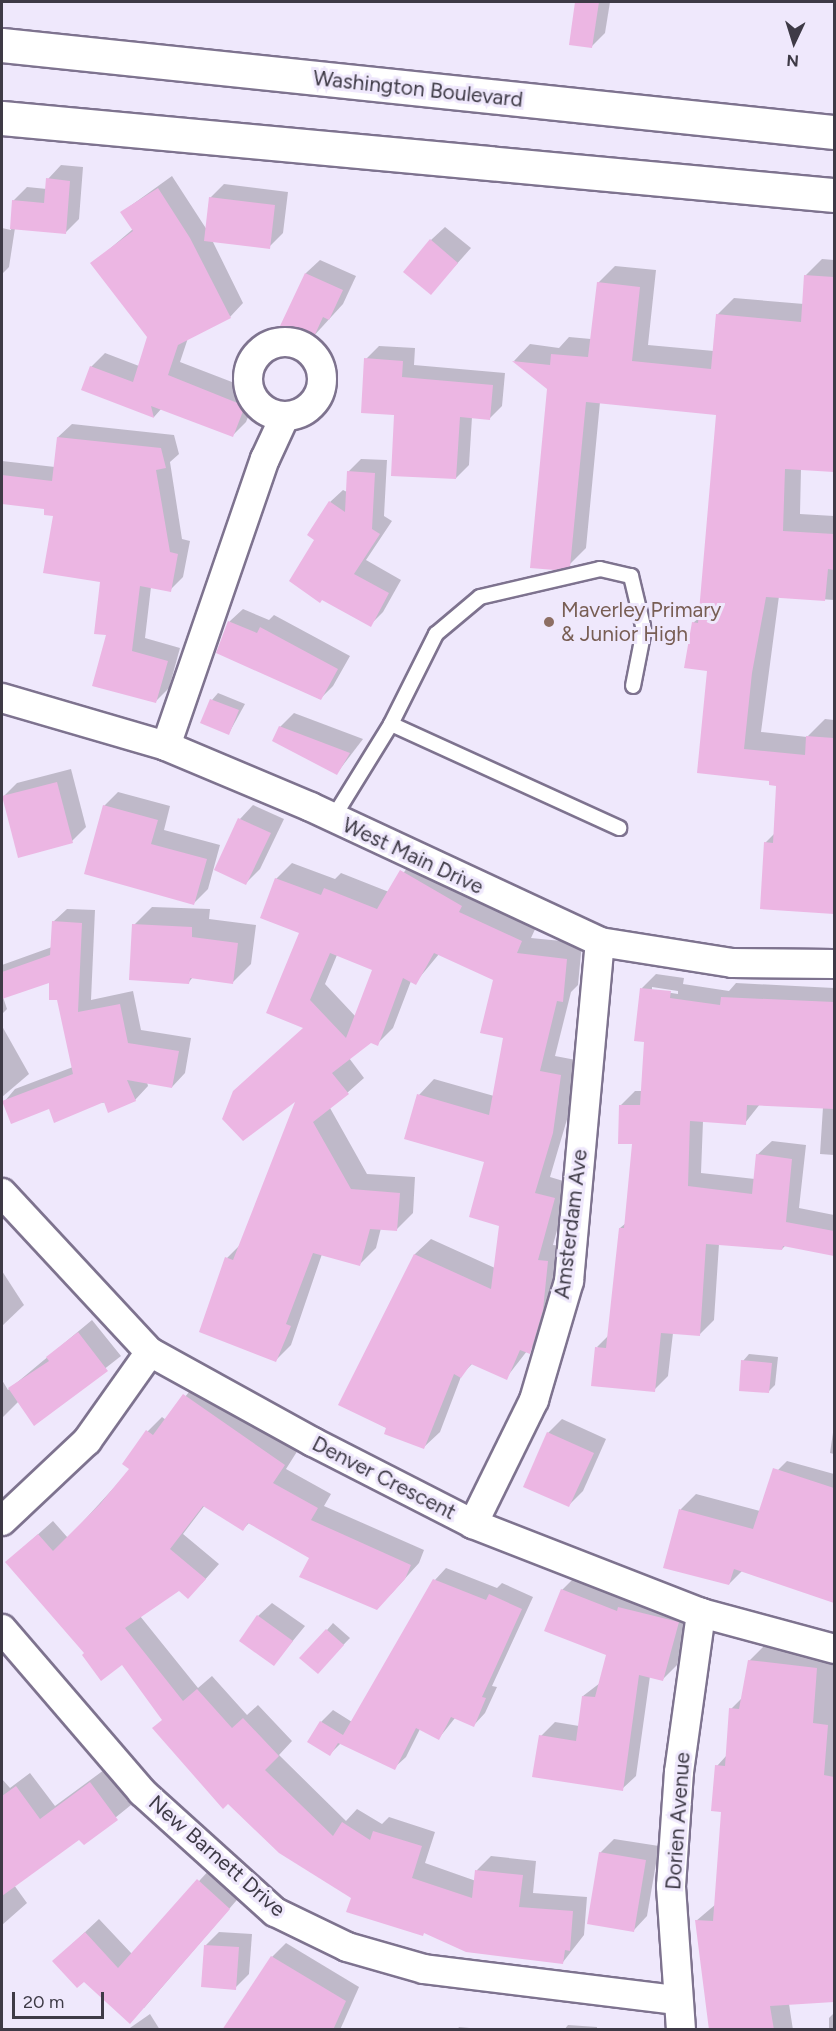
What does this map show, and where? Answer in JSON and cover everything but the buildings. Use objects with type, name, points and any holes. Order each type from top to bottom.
[{"type":"highway","name":"Washington Boulevard","points":[[2,45],[834,132]]},
{"type":"highway","points":[[2,118],[834,195]]},
{"type":"street","points":[[166,746],[266,459],[284,418]]},
{"type":"street","name":"West Main Drive","points":[[2,698],[166,746],[333,818],[600,942],[732,963],[834,964]]},
{"type":"street","name":"Amsterdam Ave","points":[[473,1524],[534,1400],[569,1281],[600,942]]},
{"type":"street","name":"Denver Crescent","points":[[2,1193],[150,1352],[313,1442],[473,1524],[701,1613],[834,1649]]},
{"type":"street","points":[[2,1521],[87,1441],[150,1352]]},
{"type":"street","name":"Dorien Avenue","points":[[681,2030],[677,2000],[671,1886],[679,1772],[701,1613]]},
{"type":"street","name":"New Barnett Drive","points":[[2,1629],[142,1791],[275,1912],[347,1947],[424,1969],[677,2000]]},
{"type":"lane","points":[[333,818],[392,724],[436,634],[480,597],[600,569],[631,576],[644,630],[633,686]]},
{"type":"lane","points":[[392,724],[619,828]]},
{"type":"place","name":"Maverley Primary & Junior High","points":[[549,622]]}]
